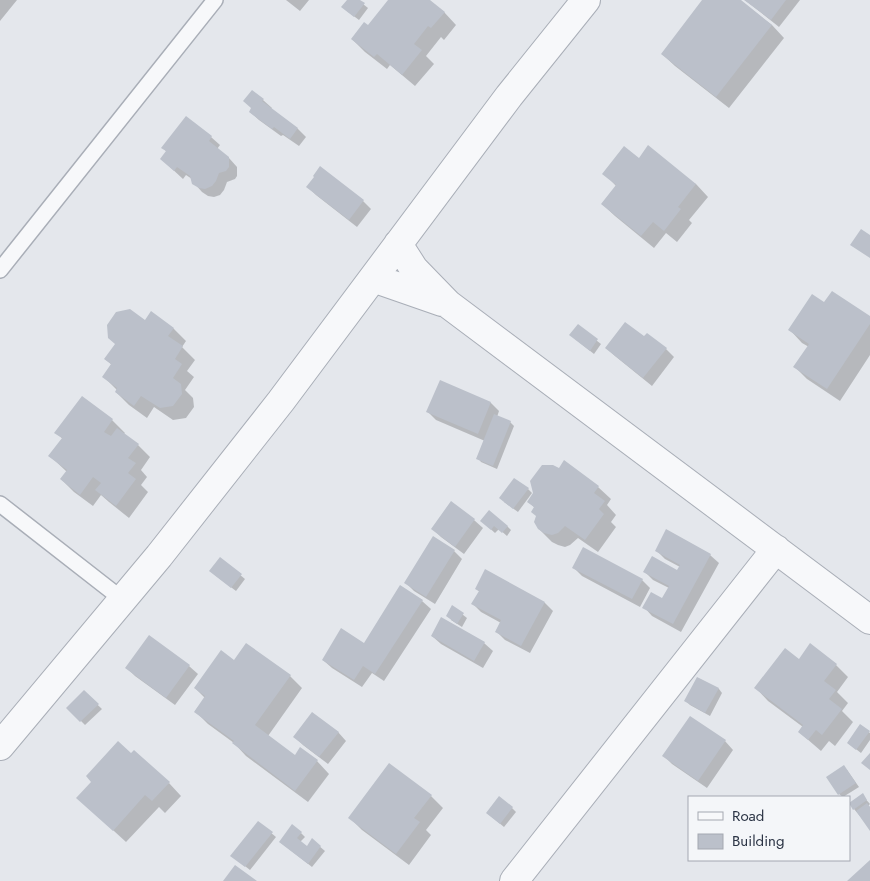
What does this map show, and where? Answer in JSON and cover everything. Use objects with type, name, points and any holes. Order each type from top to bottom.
[{"type":"street","points":[[1,744],[159,556],[274,409],[509,96],[586,0]]},
{"type":"street","points":[[398,244],[414,269],[448,304],[870,620]]},
{"type":"street","points":[[373,278],[448,304]]},
{"type":"street","points":[[514,881],[776,549]]},
{"type":"lane","points":[[0,270],[214,0]]},
{"type":"lane","points":[[0,504],[123,600]]},
{"type":"building","points":[[347,0],[360,0],[365,3],[354,17],[341,7]]},
{"type":"building","points":[[388,0],[430,0],[445,12],[431,28],[428,26],[414,44],[422,50],[402,75],[377,54],[374,57],[351,39],[364,22],[368,25]]},
{"type":"building","points":[[702,0],[741,0],[772,25],[716,97],[661,54]]},
{"type":"building","points":[[744,0],[786,0],[771,20]]},
{"type":"building","points":[[252,90],[264,99],[262,101],[298,128],[290,139],[274,127],[272,129],[249,112],[251,108],[243,101]]},
{"type":"building","points":[[186,116],[212,136],[209,141],[229,157],[229,167],[226,171],[219,173],[212,186],[205,189],[192,184],[190,176],[177,167],[174,171],[160,159],[166,151],[161,148]]},
{"type":"building","points":[[648,145],[696,184],[678,207],[681,209],[664,231],[653,222],[641,236],[601,204],[616,185],[602,174],[624,146],[639,158]]},
{"type":"building","points":[[320,166],[364,200],[349,220],[306,187]]},
{"type":"building","points":[[861,229],[870,235],[870,258],[850,245]]},
{"type":"building","points":[[832,291],[870,316],[870,324],[827,389],[793,367],[809,344],[788,330],[812,294],[824,302]]},
{"type":"building","points":[[130,309],[145,320],[151,311],[174,328],[168,336],[183,346],[175,359],[182,364],[173,378],[181,384],[182,394],[173,406],[160,408],[141,396],[134,406],[115,392],[117,388],[102,377],[111,364],[104,359],[115,344],[108,338],[107,325],[116,312]]},
{"type":"building","points":[[625,322],[644,336],[647,333],[667,348],[643,378],[605,348]]},
{"type":"building","points":[[578,324],[598,339],[590,351],[569,335]]},
{"type":"building","points":[[440,380],[491,402],[478,434],[426,412]]},
{"type":"building","points":[[82,396],[113,419],[104,432],[111,436],[117,428],[139,444],[128,458],[136,463],[128,473],[136,479],[116,506],[95,490],[101,483],[93,477],[80,495],[60,479],[67,470],[48,456],[62,438],[54,433]]},
{"type":"building","points":[[494,414],[511,421],[493,466],[476,459]]},
{"type":"building","points":[[564,460],[599,486],[594,493],[605,501],[599,509],[604,514],[585,540],[565,526],[558,533],[552,535],[544,533],[538,529],[534,522],[536,516],[531,512],[534,507],[527,502],[533,493],[530,481],[542,465],[553,465],[559,468]]},
{"type":"building","points":[[514,478],[529,488],[513,509],[499,498]]},
{"type":"building","points":[[451,501],[475,519],[455,547],[431,529]]},
{"type":"building","points":[[489,510],[508,526],[502,533],[494,526],[491,530],[480,521]]},
{"type":"building","points":[[666,529],[711,554],[673,624],[642,608],[651,592],[662,598],[669,586],[643,572],[652,556],[677,570],[680,565],[655,551]]},
{"type":"building","points":[[433,536],[455,550],[426,597],[404,583]]},
{"type":"building","points":[[583,547],[643,579],[632,599],[572,568]]},
{"type":"building","points":[[220,557],[242,574],[231,588],[209,571]]},
{"type":"building","points":[[485,569],[545,602],[521,646],[495,632],[501,620],[471,604],[479,591],[475,589]]},
{"type":"building","points":[[400,585],[423,600],[375,674],[363,666],[354,680],[322,660],[341,628],[364,643]]},
{"type":"building","points":[[452,605],[464,613],[457,624],[446,616]]},
{"type":"building","points":[[441,617],[485,642],[474,661],[431,636]]},
{"type":"building","points":[[149,635],[190,665],[166,698],[125,668]]},
{"type":"building","points":[[246,643],[291,675],[255,725],[295,755],[300,747],[318,760],[295,791],[232,743],[234,741],[194,712],[205,696],[194,688],[221,650],[234,660]]},
{"type":"building","points":[[810,643],[837,664],[824,681],[836,690],[829,699],[842,709],[822,735],[816,730],[808,740],[798,732],[803,725],[754,688],[785,648],[799,659]]},
{"type":"building","points":[[697,677],[719,688],[705,713],[684,701]]},
{"type":"building","points":[[84,690],[99,704],[80,722],[66,708]]},
{"type":"building","points":[[312,712],[339,732],[319,757],[293,737]]},
{"type":"building","points":[[690,716],[726,740],[698,781],[662,756]]},
{"type":"building","points":[[860,724],[870,731],[856,750],[847,743]]},
{"type":"building","points":[[118,741],[131,753],[134,750],[170,782],[152,801],[145,795],[113,831],[76,798],[91,782],[86,776]]},
{"type":"building","points":[[870,753],[870,770],[861,763]]},
{"type":"building","points":[[389,763],[432,795],[414,818],[420,822],[396,854],[348,818]]},
{"type":"building","points":[[844,765],[856,783],[838,795],[826,777]]},
{"type":"building","points":[[863,793],[867,800],[853,810],[850,802]]},
{"type":"building","points":[[499,796],[513,807],[500,824],[486,813]]},
{"type":"building","points":[[867,803],[870,807],[870,831],[856,811]]},
{"type":"building","points":[[258,821],[273,832],[245,867],[230,856]]},
{"type":"building","points":[[292,824],[302,832],[297,838],[307,846],[312,838],[321,846],[308,864],[279,842]]},
{"type":"building","points":[[870,860],[870,881],[847,881]]},
{"type":"building","points":[[235,865],[257,881],[223,881]]}]
